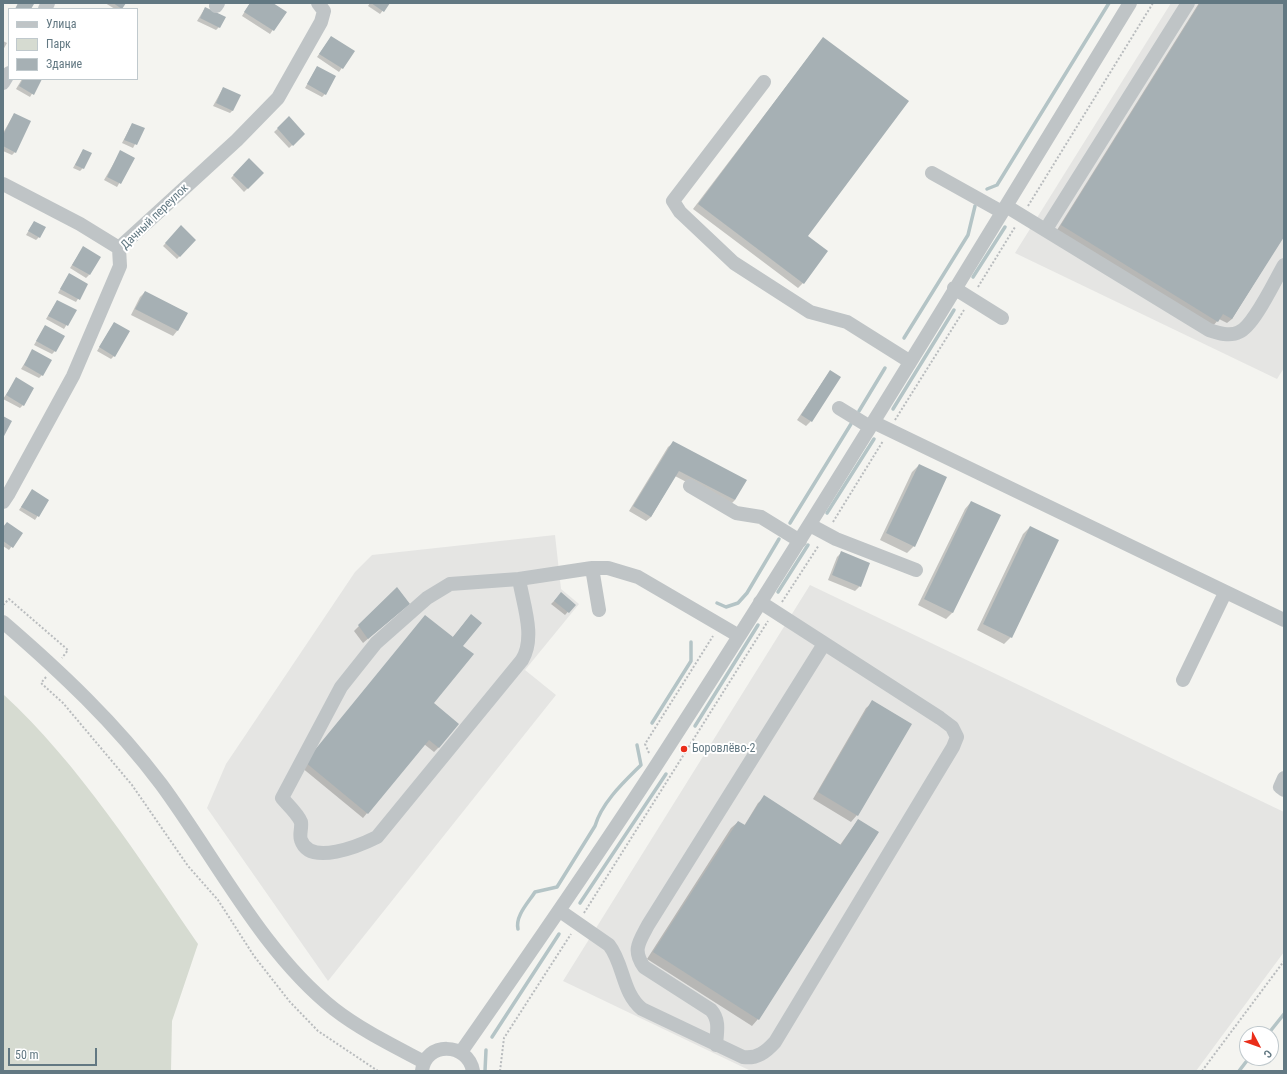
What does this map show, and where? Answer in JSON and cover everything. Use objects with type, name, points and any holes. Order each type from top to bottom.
[{"type":"street","name":"Дачный переулок","points":[[3,502],[9,494],[73,376],[120,266],[119,248],[237,140],[278,98],[321,22],[324,11],[318,3]]},
{"type":"street","points":[[461,1052],[560,911],[650,775],[800,541],[909,361],[1130,3]]},
{"type":"street","points":[[1046,229],[1188,3]]},
{"type":"street","points":[[764,82],[673,201],[680,212],[734,263],[810,312],[847,322],[909,361]]},
{"type":"street","points":[[932,173],[1046,229],[1209,330],[1224,334],[1239,332],[1251,323],[1284,266]]},
{"type":"street","points":[[3,184],[80,224],[119,248]]},
{"type":"street","points":[[954,288],[1002,318]]},
{"type":"street","points":[[839,408],[1284,620]]},
{"type":"street","points":[[690,486],[736,513],[761,517],[800,541]]},
{"type":"street","points":[[810,525],[836,539],[916,570]]},
{"type":"street","points":[[519,579],[529,637],[528,651],[522,660],[377,837],[358,846],[325,854],[314,852],[306,847],[301,840],[301,822],[282,798],[341,687],[376,643],[427,598],[450,584],[519,579],[592,568],[608,568],[638,577],[739,636]]},
{"type":"street","points":[[592,568],[599,610]]},
{"type":"street","points":[[1183,680],[1225,593]]},
{"type":"street","points":[[560,911],[608,945],[614,952],[631,999],[642,1009],[743,1057],[750,1058],[766,1052],[775,1042],[956,743],[956,731],[946,722],[760,602]]},
{"type":"street","points":[[3,622],[89,700],[134,750],[161,784],[260,928],[293,970],[335,1010],[423,1067],[431,1054],[446,1048],[461,1052],[467,1057],[473,1071]]},
{"type":"street","points":[[716,1045],[718,1025],[716,1015],[711,1010],[644,967],[639,960],[637,952],[639,943],[648,925],[824,644]]},
{"type":"street","points":[[1284,778],[1280,787],[1284,790]]},
{"type":"path","points":[[3,605],[8,599],[68,650],[58,662]]},
{"type":"path","points":[[649,759],[648,750],[645,744],[720,624]]},
{"type":"path","points":[[50,671],[41,683],[63,704],[132,785],[188,866],[218,900],[254,956],[290,1002],[318,1031],[378,1071]]},
{"type":"path","points":[[679,754],[684,757]]},
{"type":"path","points":[[1202,1071],[1284,961]]},
{"type":"shaded area","points":[[1171,3],[1284,3],[1284,368],[1277,379],[1015,253]]},
{"type":"shaded area","points":[[555,535],[561,589],[579,604],[525,670],[556,695],[328,981],[207,808],[226,764],[355,572],[372,555]]},
{"type":"shaded area","points":[[810,585],[1284,812],[1284,952],[1196,1071],[751,1071],[563,981]]},
{"type":"green space","points":[[3,694],[58,751],[83,782],[131,846],[198,944],[172,1021],[171,1071],[3,1071]]},
{"type":"building","points":[[18,3],[34,4],[32,8],[16,8]]},
{"type":"building","points":[[113,3],[126,3],[123,8]]},
{"type":"building","points":[[250,3],[273,3],[287,12],[274,31],[244,12]]},
{"type":"building","points":[[371,3],[390,3],[384,12]]},
{"type":"building","points":[[1200,3],[1284,3],[1284,237],[1232,319],[1223,314],[1218,322],[1061,225]]},
{"type":"building","points":[[205,7],[226,17],[220,28],[200,18]]},
{"type":"building","points":[[331,36],[355,51],[343,69],[319,54]]},
{"type":"building","points":[[823,37],[909,101],[808,236],[828,251],[804,284],[698,204]]},
{"type":"building","points":[[317,66],[336,76],[326,95],[307,84]]},
{"type":"building","points":[[22,80],[42,80],[34,95],[19,86]]},
{"type":"building","points":[[223,87],[241,95],[233,111],[216,103]]},
{"type":"building","points":[[14,113],[31,121],[16,153],[3,146],[3,135]]},
{"type":"building","points":[[289,116],[305,134],[293,146],[277,128]]},
{"type":"building","points":[[132,123],[145,128],[137,145],[124,140]]},
{"type":"building","points":[[83,149],[92,153],[84,169],[75,165]]},
{"type":"building","points":[[120,150],[135,158],[121,184],[107,177]]},
{"type":"building","points":[[249,158],[264,173],[248,189],[233,175]]},
{"type":"building","points":[[34,221],[46,227],[40,238],[28,231]]},
{"type":"building","points":[[181,225],[196,240],[180,257],[165,243]]},
{"type":"building","points":[[83,246],[101,257],[90,275],[72,265]]},
{"type":"building","points":[[69,273],[88,284],[80,300],[60,289]]},
{"type":"building","points":[[145,291],[188,313],[178,331],[135,309]]},
{"type":"building","points":[[57,300],[77,310],[68,326],[48,316]]},
{"type":"building","points":[[114,322],[130,331],[115,357],[99,347]]},
{"type":"building","points":[[45,325],[65,336],[56,352],[36,341]]},
{"type":"building","points":[[32,349],[52,360],[43,376],[24,365]]},
{"type":"building","points":[[830,370],[841,377],[812,422],[801,415]]},
{"type":"building","points":[[16,377],[34,388],[24,406],[6,395]]},
{"type":"building","points":[[3,416],[12,421],[3,438]]},
{"type":"building","points":[[673,441],[747,480],[735,500],[679,471],[651,517],[633,506]]},
{"type":"building","points":[[919,464],[947,477],[915,547],[886,533]]},
{"type":"building","points":[[32,489],[49,500],[39,517],[21,507]]},
{"type":"building","points":[[971,501],[1001,515],[953,613],[924,599]]},
{"type":"building","points":[[7,522],[23,533],[13,548],[3,541],[3,527]]},
{"type":"building","points":[[1030,526],[1059,540],[1012,638],[983,624]]},
{"type":"building","points":[[841,551],[870,563],[861,587],[832,575]]},
{"type":"building","points":[[397,587],[410,604],[368,639],[358,625]]},
{"type":"building","points":[[561,592],[576,605],[569,613],[554,601]]},
{"type":"building","points":[[471,614],[482,623],[463,646],[474,654],[434,703],[459,724],[439,748],[429,740],[368,814],[305,762],[425,615],[453,637]]},
{"type":"building","points":[[872,700],[912,724],[858,816],[818,792]]},
{"type":"building","points":[[764,795],[841,845],[858,819],[879,832],[759,1020],[653,952],[738,821],[745,825]]},
{"type":"waterway","points":[[987,189],[997,185],[1109,3]]},
{"type":"waterway","points":[[904,338],[968,235],[975,206]]},
{"type":"waterway","points":[[973,277],[1005,227]]},
{"type":"waterway","points":[[893,409],[954,310]]},
{"type":"waterway","points":[[859,411],[885,368]]},
{"type":"waterway","points":[[790,523],[851,424]]},
{"type":"waterway","points":[[827,513],[874,439]]},
{"type":"waterway","points":[[717,603],[726,607],[738,603],[747,593],[779,539]]},
{"type":"waterway","points":[[778,592],[808,545]]},
{"type":"waterway","points":[[695,726],[758,625]]},
{"type":"waterway","points":[[652,723],[691,661],[691,642]]},
{"type":"waterway","points":[[518,929],[518,919],[520,914],[535,892],[557,887],[595,826],[598,817],[608,801],[621,785],[641,765],[637,745]]},
{"type":"waterway","points":[[580,903],[666,774]]},
{"type":"waterway","points":[[492,1037],[559,934]]},
{"type":"waterway","points":[[1274,1026],[1284,1014]]},
{"type":"waterway","points":[[485,1071],[486,1050]]},
{"type":"waterway","points":[[1239,1071],[1243,1066]]},
{"type":"place","name":"Боровлёво-2","points":[[684,749]]}]
